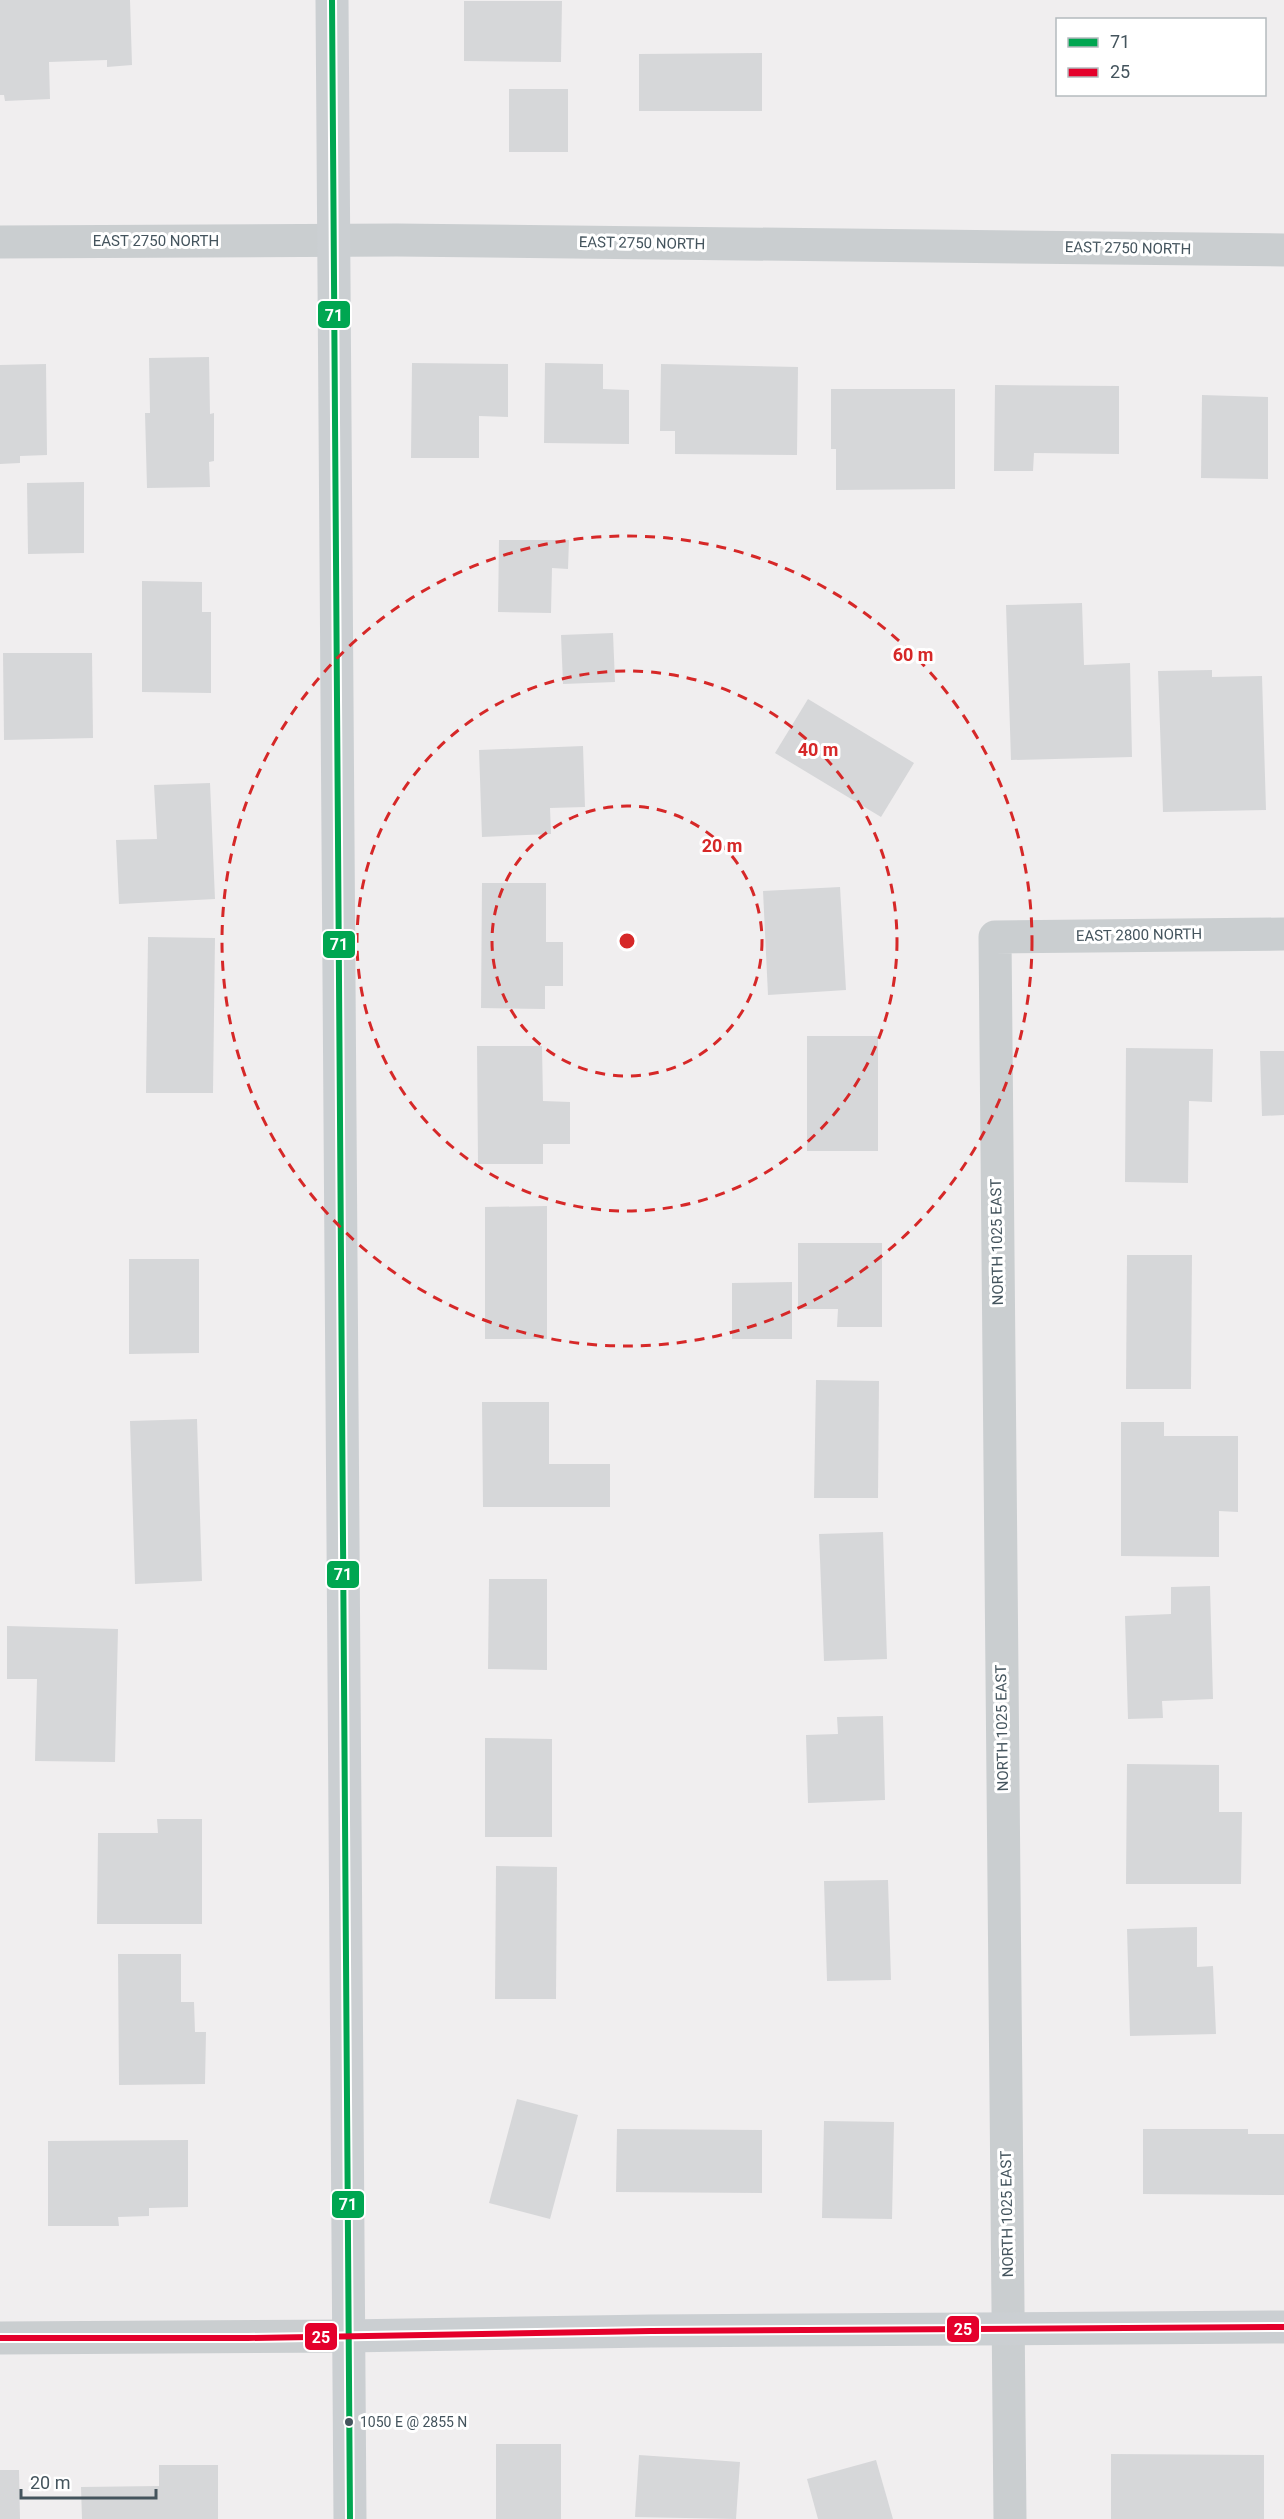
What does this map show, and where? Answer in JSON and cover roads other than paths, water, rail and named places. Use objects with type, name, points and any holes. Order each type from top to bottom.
[{"type":"main road","points":[[332,0],[350,2519]]},
{"type":"main road","points":[[348,2336],[1284,2327]]},
{"type":"street","name":"EAST 2750 NORTH","points":[[0,242],[333,240],[1284,250]]},
{"type":"street","name":"EAST 2800 NORTH","points":[[995,937],[1284,934]]},
{"type":"street","name":"NORTH 1025 EAST","points":[[995,937],[1010,2519]]},
{"type":"street","points":[[0,2338],[348,2336]]},
{"type":"place","name":"1050 E @ 2855 N","points":[[349,2422]]}]
